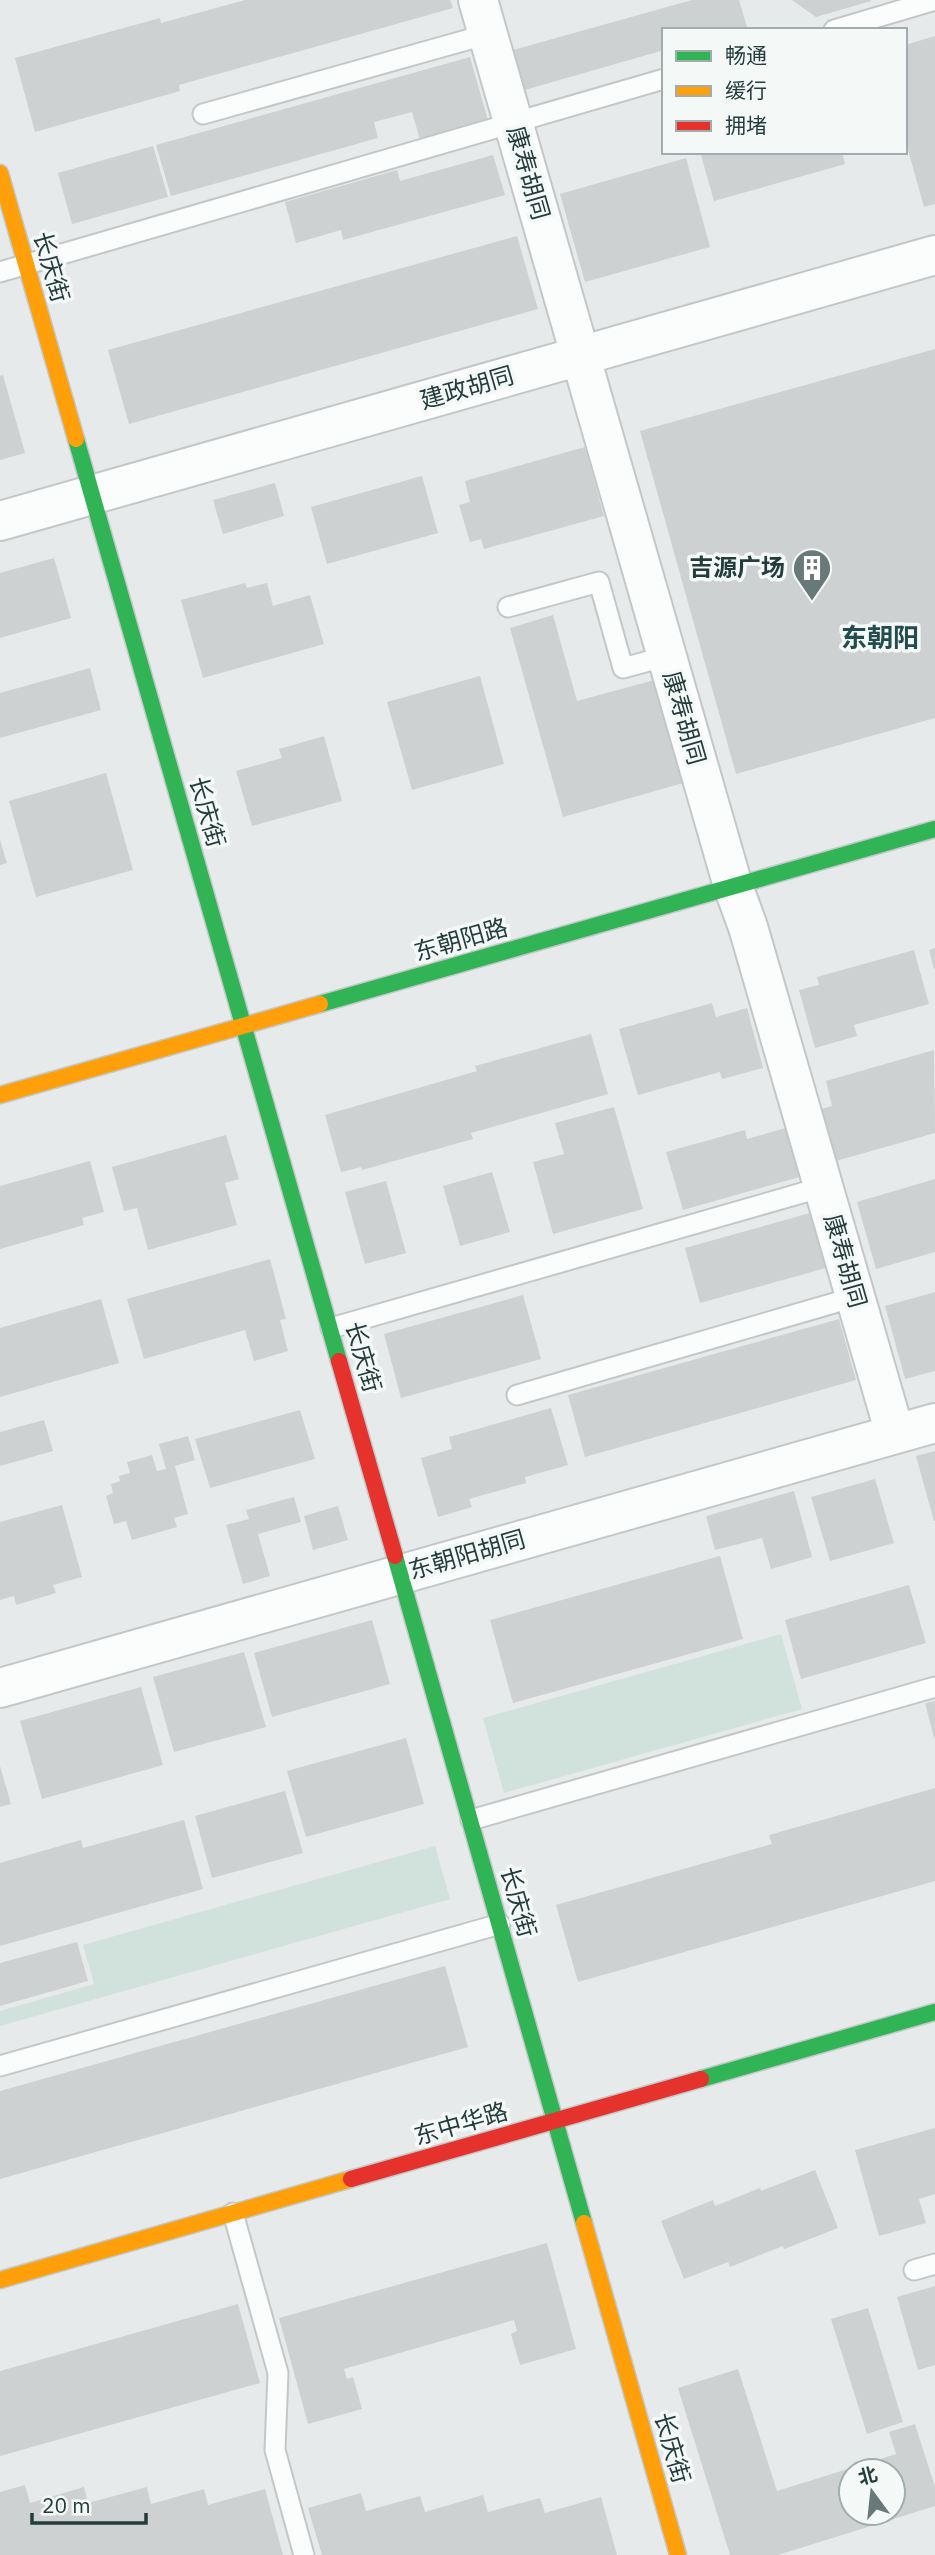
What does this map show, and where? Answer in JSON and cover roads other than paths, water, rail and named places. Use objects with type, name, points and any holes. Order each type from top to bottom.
[{"type":"street","name":"康寿胡同","points":[[483,17],[733,886],[748,927],[895,1434]]},
{"type":"street","name":"长庆街","points":[[0,173],[331,1328],[678,2555]]},
{"type":"street","name":"建政胡同","points":[[0,521],[935,255]]},
{"type":"street","name":"东朝阳路","points":[[0,1095],[935,829]]},
{"type":"street","name":"东朝阳胡同","points":[[0,1688],[935,1423]]},
{"type":"street","name":"东中华路","points":[[0,2280],[935,2012]]},
{"type":"lane","points":[[841,28],[935,1]]},
{"type":"lane","points":[[203,114],[483,17]]},
{"type":"lane","points":[[0,272],[662,80]]},
{"type":"lane","points":[[508,607],[599,582],[623,668],[667,656]]},
{"type":"lane","points":[[331,1328],[823,1187]]},
{"type":"lane","points":[[517,1395],[855,1297]]},
{"type":"lane","points":[[471,1820],[935,1687]]},
{"type":"lane","points":[[0,2066],[500,1924]]},
{"type":"lane","points":[[233,2213],[278,2373],[275,2450],[304,2555]]},
{"type":"lane","points":[[914,2270],[935,2264]]},
{"type":"place","name":"吉源广场","points":[[812,602]]},
{"type":"district","name":"东朝阳","points":[[880,638]]}]
